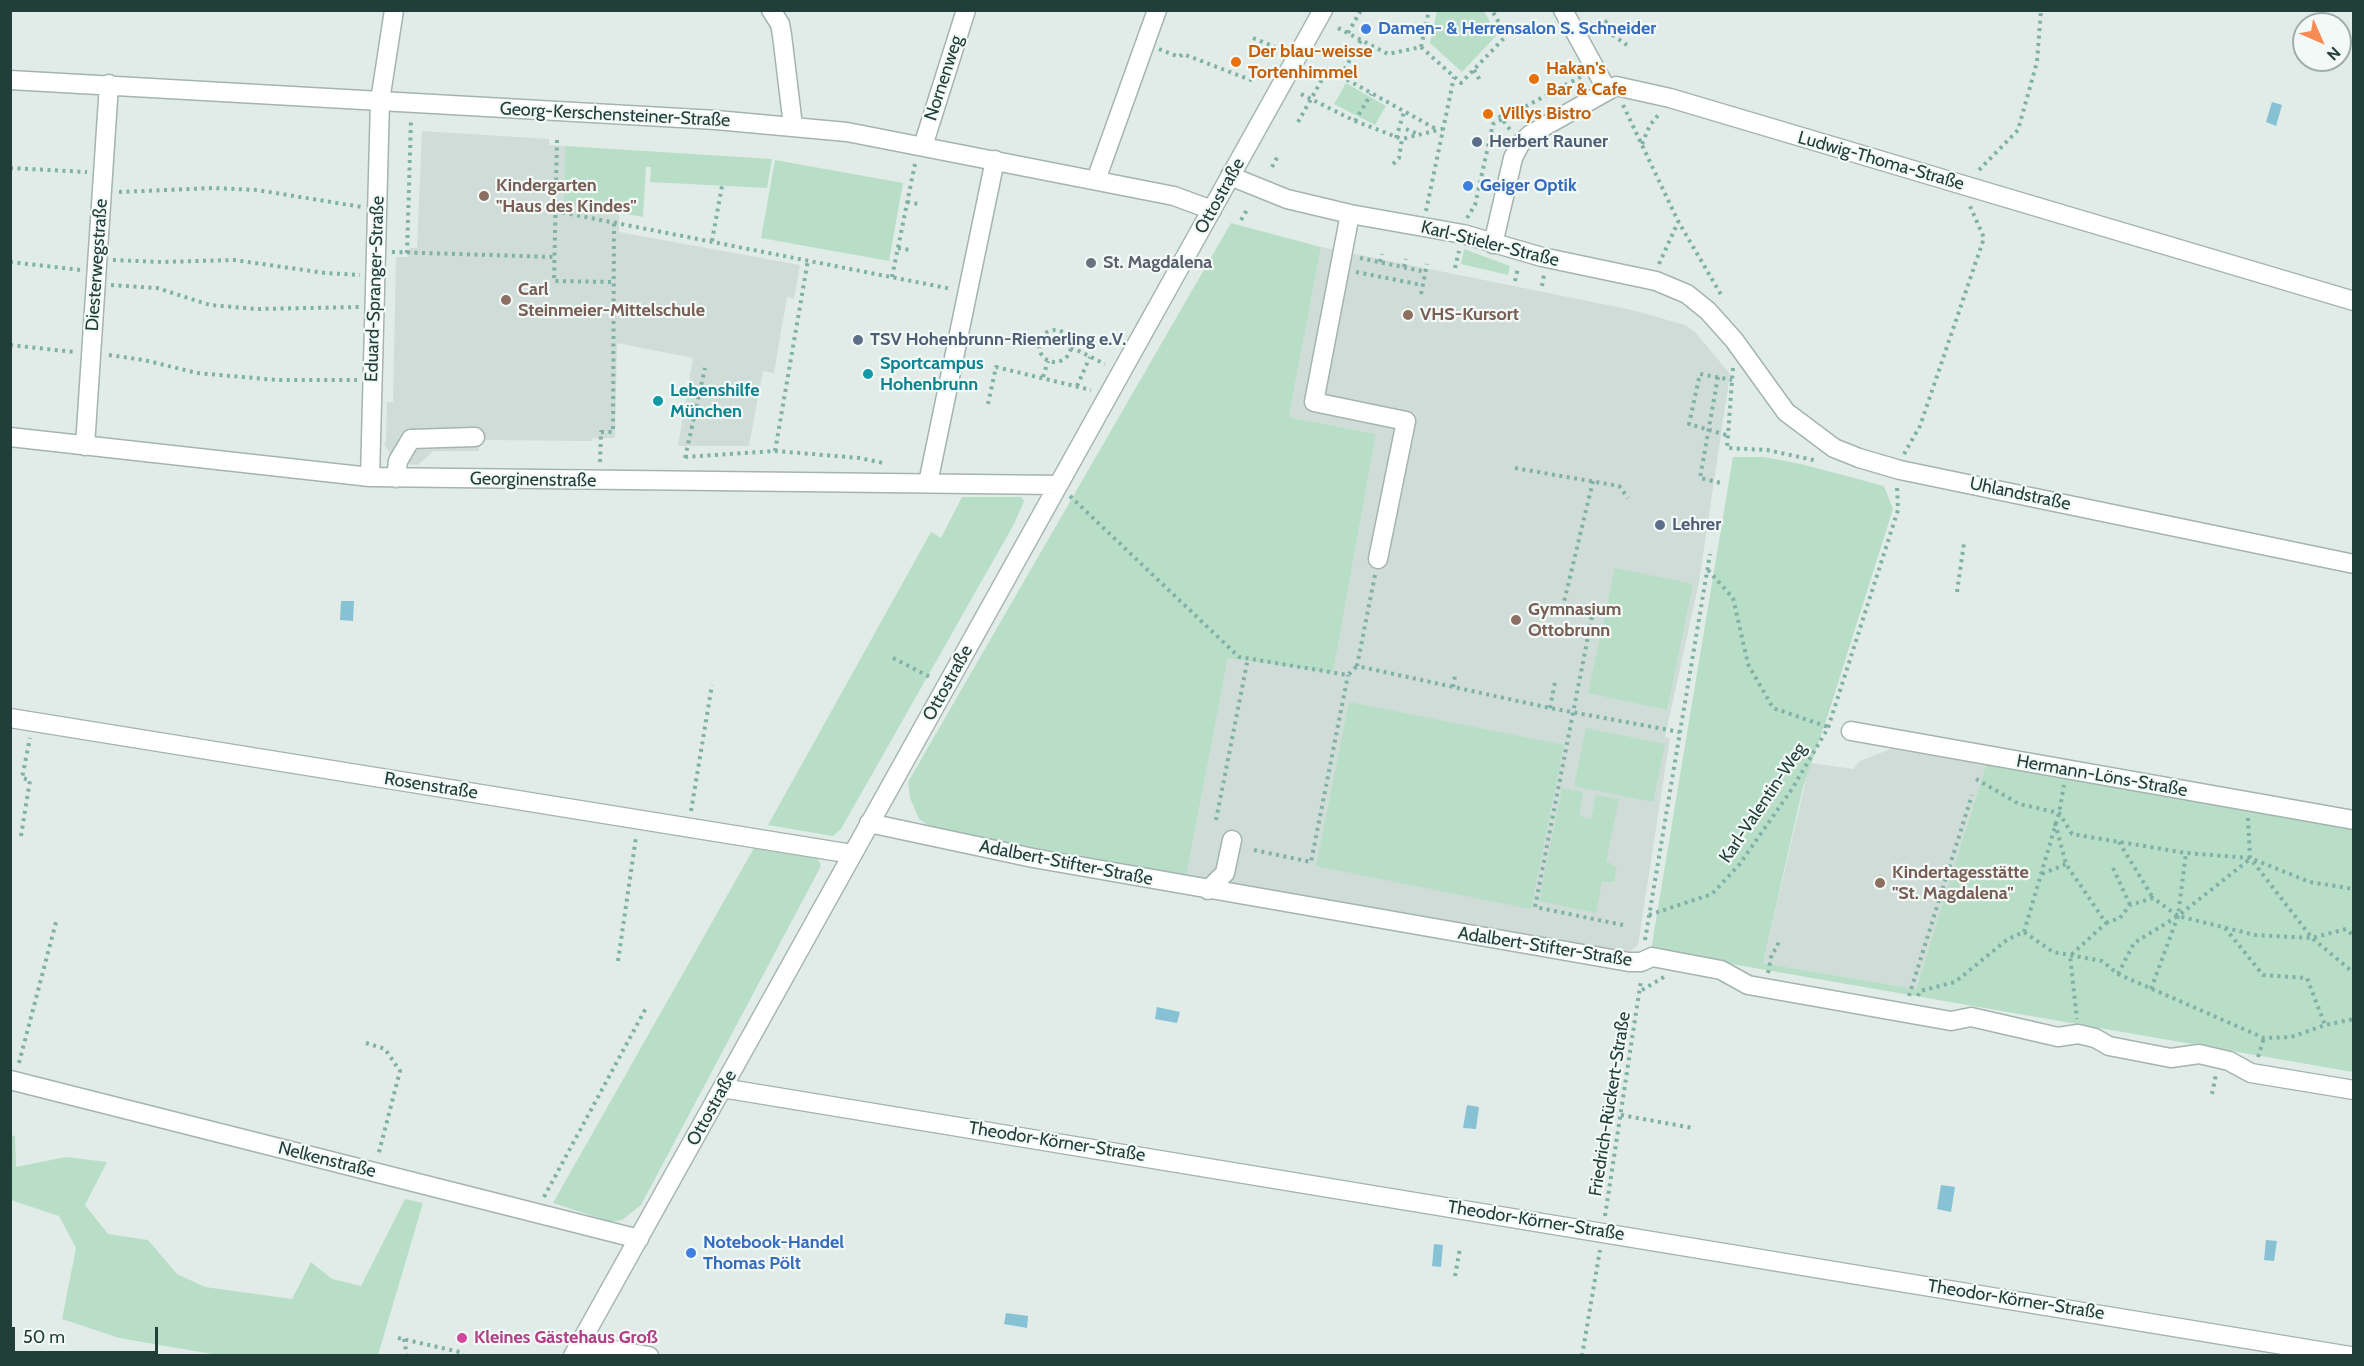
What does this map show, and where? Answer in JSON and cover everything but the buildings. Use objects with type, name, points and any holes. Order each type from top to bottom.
[{"type":"street","name":"Eduard-Spranger-Straße","points":[[370,477],[380,102],[394,10]]},
{"type":"street","points":[[771,10],[780,24],[793,126]]},
{"type":"street","name":"Nornenweg","points":[[921,145],[966,10]]},
{"type":"street","points":[[1096,180],[1156,10]]},
{"type":"street","name":"Ottostraße","points":[[576,1350],[1323,10]]},
{"type":"street","points":[[1563,10],[1608,90]]},
{"type":"street","name":"Georg-Kerschensteiner-Straße","points":[[10,80],[109,84],[793,126],[847,132],[921,145],[1096,180],[1174,196],[1212,210]]},
{"type":"street","name":"Diesterwegstraße","points":[[85,446],[109,84]]},
{"type":"street","name":"Ludwig-Thoma-Straße","points":[[1492,244],[1513,158],[1520,144],[1531,134],[1616,86],[1670,98],[2354,301]]},
{"type":"street","points":[[928,483],[995,160]]},
{"type":"street","name":"Karl-Stieler-Straße","points":[[1230,176],[1287,199],[1350,214],[1463,234],[1492,244],[1666,285],[1687,294],[1708,311],[1734,340]]},
{"type":"street","points":[[1350,214],[1314,402],[1406,421],[1378,559]]},
{"type":"street","name":"Uhlandstraße","points":[[1734,340],[1786,412],[1834,448],[1859,458],[1900,470],[2354,564]]},
{"type":"street","name":"Georginenstraße","points":[[10,437],[370,477],[1058,485]]},
{"type":"street","points":[[396,478],[398,461],[411,439],[475,437]]},
{"type":"street","name":"Rosenstraße","points":[[10,718],[852,854]]},
{"type":"street","name":"Hermann-Löns-Straße","points":[[1851,731],[2354,820]]},
{"type":"street","name":"Adalbert-Stifter-Straße","points":[[869,823],[1033,858],[1208,890],[1641,962],[1652,957],[1721,970],[1748,985],[1910,1005],[1951,1021],[1971,1017],[2058,1037],[2078,1034],[2095,1038],[2109,1046],[2171,1058],[2199,1054],[2229,1061],[2251,1073],[2354,1090]]},
{"type":"street","points":[[1208,890],[1225,873],[1232,840]]},
{"type":"street","name":"Nelkenstraße","points":[[13,1080],[639,1239]]},
{"type":"street","name":"Theodor-Körner-Straße","points":[[722,1088],[1603,1231],[2350,1356]]},
{"type":"street","points":[[576,1350],[648,1356]]},
{"type":"path","points":[[1348,33],[1361,10]]},
{"type":"path","points":[[1421,47],[1429,10]]},
{"type":"path","points":[[1421,47],[1461,83],[1506,36],[1492,10]]},
{"type":"path","points":[[1973,187],[1978,171],[2018,130],[2037,62],[2041,10]]},
{"type":"path","points":[[1605,22],[1611,34],[1627,45]]},
{"type":"path","points":[[1338,28],[1388,54],[1421,47]]},
{"type":"path","points":[[1253,38],[1275,46]]},
{"type":"path","points":[[1341,76],[1361,40]]},
{"type":"path","points":[[1145,44],[1179,57],[1183,54],[1237,74],[1258,79]]},
{"type":"path","points":[[1298,122],[1328,69],[1436,129]]},
{"type":"path","points":[[1474,70],[1481,82]]},
{"type":"path","points":[[1428,205],[1454,77]]},
{"type":"path","points":[[1608,90],[1622,104],[1678,221],[1729,309]]},
{"type":"path","points":[[1301,94],[1355,122],[1396,138],[1421,136],[1436,129],[1442,129]]},
{"type":"path","points":[[1355,122],[1371,94]]},
{"type":"path","points":[[1642,145],[1650,125],[1670,98]]},
{"type":"path","points":[[407,253],[411,103]]},
{"type":"path","points":[[1396,138],[1404,112]]},
{"type":"path","points":[[1406,129],[1421,136]]},
{"type":"path","points":[[1393,164],[1399,158],[1402,139]]},
{"type":"path","points":[[556,140],[554,282],[614,282]]},
{"type":"path","points":[[892,278],[921,145]]},
{"type":"path","points":[[1272,167],[1278,156]]},
{"type":"path","points":[[10,168],[103,173]]},
{"type":"path","points":[[712,241],[722,186]]},
{"type":"path","points":[[102,192],[154,192],[213,188],[257,190],[377,210]]},
{"type":"path","points":[[907,202],[918,204]]},
{"type":"path","points":[[1241,220],[1247,210]]},
{"type":"path","points":[[555,212],[968,293]]},
{"type":"path","points":[[1658,270],[1678,221]]},
{"type":"path","points":[[600,480],[601,432],[613,432],[614,223]]},
{"type":"path","points":[[898,248],[910,250]]},
{"type":"path","points":[[376,252],[554,257]]},
{"type":"path","points":[[1380,262],[1382,254]]},
{"type":"path","points":[[1359,258],[1426,272]]},
{"type":"path","points":[[1404,267],[1406,259]]},
{"type":"path","points":[[97,272],[161,262],[234,260],[325,273],[375,276]]},
{"type":"path","points":[[775,452],[808,260]]},
{"type":"path","points":[[10,262],[97,272],[210,305],[234,307],[375,306]]},
{"type":"path","points":[[1421,294],[1427,264]]},
{"type":"path","points":[[1515,281],[1518,268]]},
{"type":"path","points":[[1356,272],[1422,285]]},
{"type":"path","points":[[1542,286],[1544,274]]},
{"type":"path","points":[[1048,360],[1039,348],[1043,334],[1050,330],[1065,333],[1071,347],[1105,364]]},
{"type":"path","points":[[1734,340],[1726,435],[1727,448],[1767,450],[1828,463]]},
{"type":"path","points":[[10,345],[144,360],[197,373],[266,380],[372,380]]},
{"type":"path","points":[[1048,360],[1062,360],[1071,347]]},
{"type":"path","points":[[1077,387],[1090,357]]},
{"type":"path","points":[[1043,377],[1048,360]]},
{"type":"path","points":[[988,404],[996,367],[1091,390]]},
{"type":"path","points":[[681,481],[705,368]]},
{"type":"path","points":[[1726,435],[1716,434],[1707,428],[1689,424],[1700,374],[1732,380]]},
{"type":"path","points":[[1718,377],[1700,477],[1721,483]]},
{"type":"path","points":[[685,457],[775,452],[860,458],[891,465]]},
{"type":"path","points":[[1515,468],[1619,486],[1628,498]]},
{"type":"path","points":[[1593,481],[1563,606],[1593,611],[1534,907],[1623,925]]},
{"type":"path","points":[[1058,485],[1239,657],[1348,675]]},
{"type":"path","points":[[1957,592],[1964,543]]},
{"type":"path","points":[[1357,666],[1550,708],[1680,732],[1710,554]]},
{"type":"path","points":[[1254,850],[1311,862],[1348,675],[1357,666],[1378,559]]},
{"type":"path","name":"Karl-Valentin-Weg","points":[[1680,732],[1649,915],[1712,894],[1739,865],[1792,789],[1828,728],[1773,708],[1748,664],[1733,598],[1708,569]]},
{"type":"path","points":[[893,658],[946,685]]},
{"type":"path","points":[[1216,820],[1248,658]]},
{"type":"path","points":[[1453,687],[1455,676]]},
{"type":"path","points":[[1550,708],[1556,682]]},
{"type":"path","points":[[689,827],[712,685]]},
{"type":"path","points":[[21,836],[30,780],[22,778],[33,722]]},
{"type":"path","points":[[1910,1005],[1920,991],[1955,982],[2008,939],[2024,932],[2059,813],[2066,770]]},
{"type":"path","points":[[1976,779],[2019,804],[2059,813],[2072,834],[2186,853],[2250,858],[2310,882],[2354,889]]},
{"type":"path","points":[[1910,1005],[1972,795]]},
{"type":"path","points":[[2248,802],[2250,858],[2312,938],[2353,972]]},
{"type":"path","points":[[618,961],[639,819]]},
{"type":"path","points":[[2055,823],[2066,864],[2106,924]]},
{"type":"path","points":[[2119,842],[2153,898],[2178,916],[2255,935],[2312,938],[2346,929],[2354,936]]},
{"type":"path","points":[[2151,989],[2178,916],[2186,853]]},
{"type":"path","points":[[2118,974],[2134,943],[2178,916],[2250,858]]},
{"type":"path","points":[[2042,874],[2066,864]]},
{"type":"path","points":[[2113,868],[2130,905]]},
{"type":"path","points":[[2070,956],[2106,924],[2120,918],[2130,905],[2153,898]]},
{"type":"path","points":[[13,1080],[56,922]]},
{"type":"path","points":[[2224,928],[2263,975],[2307,978],[2325,1025]]},
{"type":"path","points":[[2024,932],[2053,952],[2102,961],[2118,974],[2264,1038],[2291,1037],[2325,1025],[2354,1019]]},
{"type":"path","points":[[1768,974],[1772,953],[1777,948],[1779,939]]},
{"type":"path","points":[[2070,956],[2078,1034]]},
{"type":"path","name":"Friedrich-Rückert-Straße","points":[[1582,1356],[1641,990],[1641,962]]},
{"type":"path","points":[[536,1212],[646,1008]]},
{"type":"path","points":[[366,1043],[386,1049],[400,1071],[374,1172]]},
{"type":"path","points":[[2212,1094],[2217,1071]]},
{"type":"path","points":[[1621,1115],[1693,1128]]},
{"type":"path","points":[[1455,1276],[1460,1248]]},
{"type":"path","points":[[398,1338],[464,1353]]},
{"type":"path","points":[[404,1339],[407,1356]]},
{"type":"shaded area","points":[[422,131],[549,139],[549,145],[565,146],[564,203],[619,213],[619,232],[800,265],[794,299],[787,297],[774,373],[763,371],[749,446],[678,446],[693,358],[617,343],[615,438],[592,438],[591,441],[479,440],[479,451],[433,451],[418,465],[404,464],[392,458],[384,443],[386,441],[387,402],[393,402],[396,257],[409,257],[410,248],[417,248]]},
{"type":"shaded area","name":"Gymnasium Ottobrunn","points":[[1321,247],[1632,310],[1685,325],[1696,333],[1730,374],[1699,582],[1665,737],[1670,738],[1638,945],[1629,952],[1186,877],[1228,658],[1333,673],[1376,434],[1289,417]]},
{"type":"shaded area","name":"Kindertagesstätte \"St. Magdalena\"","points":[[1891,749],[1986,765],[1966,829],[1992,837],[1935,929],[1916,989],[1763,963],[1810,763],[1853,769],[1860,761]]},
{"type":"green space","points":[[1437,11],[1484,11],[1497,35],[1462,72],[1430,43]]},
{"type":"green space","points":[[1346,83],[1386,106],[1375,125],[1334,104]]},
{"type":"green space","points":[[565,146],[772,159],[767,188],[650,182],[651,167],[646,167],[643,217],[564,203]]},
{"type":"green space","points":[[775,160],[903,183],[889,261],[761,238]]},
{"type":"green space","points":[[1231,223],[1321,247],[1289,417],[1376,434],[1333,673],[1228,658],[1186,877],[939,833],[919,819],[910,798],[908,782]]},
{"type":"green space","points":[[1464,249],[1510,266],[1508,275],[1461,264]]},
{"type":"green space","points":[[1733,457],[1764,457],[1801,464],[1884,486],[1893,509],[1803,787],[1763,963],[1916,989],[1986,765],[2353,826],[2353,1072],[1651,950]]},
{"type":"green space","points":[[962,497],[1021,497],[1024,501],[1014,524],[841,829],[833,836],[768,825],[931,532],[941,538]]},
{"type":"green space","points":[[1615,568],[1693,584],[1667,710],[1588,693]]},
{"type":"green space","points":[[1349,702],[1564,745],[1531,909],[1316,866]]},
{"type":"green space","points":[[1586,728],[1665,744],[1653,802],[1574,786]]},
{"type":"green space","points":[[1562,788],[1583,792],[1579,816],[1591,819],[1596,795],[1619,799],[1606,861],[1617,867],[1614,882],[1602,882],[1596,913],[1539,901]]},
{"type":"green space","points":[[754,848],[817,857],[821,866],[641,1205],[622,1220],[611,1222],[553,1203]]},
{"type":"green space","points":[[11,1135],[15,1136],[16,1167],[66,1157],[107,1162],[85,1205],[108,1234],[148,1240],[177,1274],[205,1287],[292,1299],[311,1262],[332,1279],[361,1286],[405,1199],[423,1203],[378,1355],[218,1355],[119,1338],[62,1319],[76,1248],[59,1216],[11,1200]]},
{"type":"water","points":[[2272,102],[2282,105],[2276,126],[2266,122]]},
{"type":"water","points":[[341,601],[354,601],[353,621],[340,620]]},
{"type":"water","points":[[1157,1007],[1180,1012],[1177,1023],[1155,1019]]},
{"type":"water","points":[[1467,1105],[1479,1107],[1476,1129],[1463,1128]]},
{"type":"water","points":[[1941,1185],[1955,1187],[1951,1212],[1937,1209]]},
{"type":"water","points":[[2266,1240],[2277,1241],[2274,1261],[2264,1260]]},
{"type":"water","points":[[1434,1244],[1443,1245],[1441,1267],[1432,1266]]},
{"type":"water","points":[[1006,1313],[1028,1316],[1027,1328],[1004,1324]]},
{"type":"place","name":"Damen- & Herrensalon S. Schneider","points":[[1366,29]]},
{"type":"place","name":"Der blau-weisse Tortenhimmel","points":[[1236,62]]},
{"type":"place","name":"Hakan's Bar & Cafe","points":[[1534,79]]},
{"type":"place","name":"Villys Bistro","points":[[1488,114]]},
{"type":"place","name":"Herbert Rauner","points":[[1477,142]]},
{"type":"place","name":"Geiger Optik","points":[[1468,186]]},
{"type":"place","name":"Kindergarten \"Haus des Kindes\"","points":[[484,196]]},
{"type":"place","name":"St. Magdalena","points":[[1091,263]]},
{"type":"place","name":"Carl Steinmeier-Mittelschule","points":[[506,300]]},
{"type":"place","name":"VHS-Kursort","points":[[1408,315]]},
{"type":"place","name":"TSV Hohenbrunn-Riemerling e.V.","points":[[858,340]]},
{"type":"place","name":"Sportcampus Hohenbrunn","points":[[868,374]]},
{"type":"place","name":"Lebenshilfe München","points":[[658,401]]},
{"type":"place","name":"Lehrer","points":[[1660,525]]},
{"type":"place","name":"Gymnasium Ottobrunn","points":[[1516,620]]},
{"type":"place","name":"Kindertagesstätte \"St. Magdalena\"","points":[[1880,883]]},
{"type":"place","name":"Notebook-Handel Thomas Pölt","points":[[691,1253]]},
{"type":"place","name":"Kleines Gästehaus Groß","points":[[462,1338]]}]
